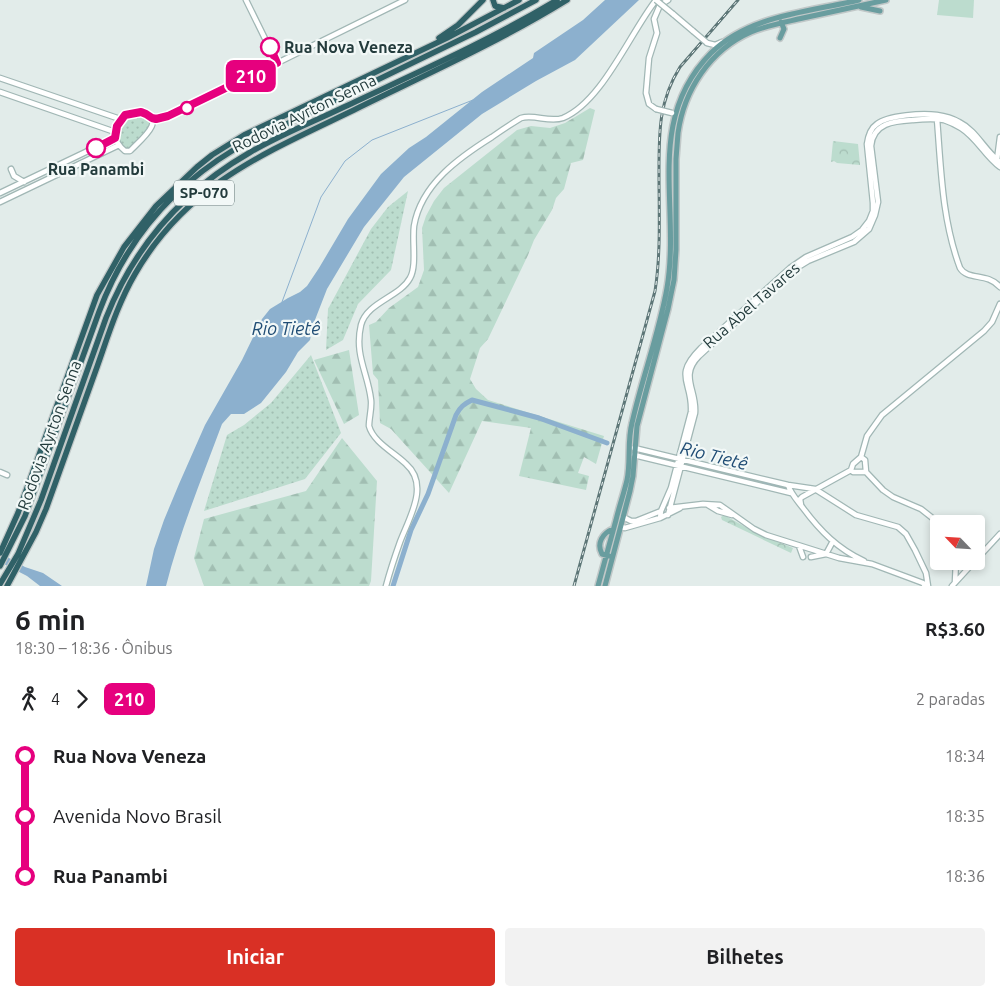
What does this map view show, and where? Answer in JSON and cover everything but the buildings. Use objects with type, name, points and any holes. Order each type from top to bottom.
[{"type":"highway","points":[[429,45],[458,25],[483,0]]},
{"type":"highway","points":[[493,0],[495,6],[504,8]]},
{"type":"highway","points":[[4,550],[97,295],[114,263],[156,206],[182,180],[212,155],[244,135],[447,38],[519,0]]},
{"type":"highway","name":"Rodovia Ayrton Senna","points":[[0,566],[4,550],[36,488],[105,295],[119,266],[140,234],[167,202],[218,159],[262,135],[476,32],[536,0]]},
{"type":"highway","name":"Rodovia Ayrton Senna","points":[[20,555],[112,302],[126,273],[167,218],[208,180],[250,152],[503,30],[557,0]]},
{"type":"highway","name":"Rodovia Ayrton Senna","points":[[0,584],[20,555],[46,509],[108,336],[128,286],[154,245],[175,220],[208,189],[261,155],[518,29],[567,0]]},
{"type":"highway","points":[[309,104],[322,101],[393,72]]},
{"type":"highway","name":"SP-070","points":[[8,586],[20,555]]},
{"type":"main road","points":[[605,586],[613,529],[627,481],[636,426],[674,280],[677,204],[676,158],[679,120],[686,99],[715,54],[745,35],[781,21],[859,0]]},
{"type":"main road","points":[[598,586],[624,517],[633,476],[632,422],[668,282],[670,255],[669,150],[673,113],[690,80],[728,40],[752,26],[886,0]]},
{"type":"main road","points":[[856,6],[880,10]]},
{"type":"main road","points":[[780,38],[784,29],[781,21]]},
{"type":"main road","points":[[669,150],[676,158]]},
{"type":"main road","points":[[617,516],[621,527]]},
{"type":"main road","points":[[609,557],[601,553],[600,545],[604,534],[613,529]]},
{"type":"street","points":[[246,0],[277,63]]},
{"type":"street","points":[[168,116],[152,118],[146,114],[136,112],[125,115],[120,119],[115,135],[118,146],[125,151],[130,151],[153,127],[168,116],[405,0]]},
{"type":"street","points":[[386,586],[394,558],[416,501],[417,488],[415,477],[409,466],[377,439],[370,430],[371,400],[360,355],[359,337],[363,319],[373,308],[402,287],[410,278],[413,269],[416,217],[424,200],[444,172],[464,155],[522,118],[558,119],[572,114],[584,104],[600,86],[656,0],[693,31],[715,54]]},
{"type":"street","points":[[668,0],[661,3],[654,22],[657,36],[649,60],[646,93],[649,104],[656,109],[673,113]]},
{"type":"street","points":[[706,43],[715,45],[728,40]]},
{"type":"street","points":[[0,78],[120,119]]},
{"type":"street","points":[[0,92],[115,135]]},
{"type":"street","name":"Rua Abel Tavares","points":[[680,462],[691,407],[684,375],[686,367],[693,356],[790,268],[806,257],[852,237],[862,230],[869,221],[873,211],[873,203],[867,144],[874,126],[890,118],[931,114],[944,116],[968,128],[998,163]]},
{"type":"street","points":[[152,118],[153,127]]},
{"type":"street","points":[[937,119],[940,179],[960,268],[967,274],[993,280],[1000,288]]},
{"type":"street","name":"Rua Abel Tavares","points":[[668,515],[680,462],[695,413],[695,402],[689,377],[693,362],[790,272],[808,260],[854,242],[869,229],[878,202],[872,142],[874,135],[881,126],[897,121],[937,119],[951,123],[966,132],[998,163]]},
{"type":"street","points":[[0,192],[24,182],[115,135]]},
{"type":"street","points":[[998,163],[1000,137]]},
{"type":"street","points":[[0,202],[118,146]]},
{"type":"street","points":[[988,150],[994,150],[998,147]]},
{"type":"street","points":[[10,169],[14,176],[24,182]]},
{"type":"street","points":[[801,506],[801,498],[850,470],[851,466],[861,457],[866,436],[882,415],[978,336],[992,322],[1000,304]]},
{"type":"street","points":[[632,450],[791,492]]},
{"type":"street","points":[[861,457],[864,459],[866,472],[873,481],[886,492],[922,509],[930,516]]},
{"type":"street","points":[[680,462],[815,489],[851,512],[898,527],[910,540],[928,584]]},
{"type":"street","points":[[850,470],[866,472]]},
{"type":"street","points":[[0,472],[7,475]]},
{"type":"street","points":[[788,485],[791,492],[818,527],[844,550],[872,564],[928,584]]},
{"type":"street","name":"Rua Abel Tavares","points":[[660,518],[661,511],[672,493]]},
{"type":"street","points":[[624,517],[631,521],[636,521],[671,508],[706,504],[736,516],[759,532],[847,560],[872,564]]},
{"type":"street","points":[[621,527],[625,528],[660,518],[681,507]]},
{"type":"street","points":[[985,551],[1000,534]]},
{"type":"street","points":[[826,554],[833,541]]},
{"type":"street","points":[[799,546],[803,556]]},
{"type":"street","points":[[811,557],[826,554]]},
{"type":"street","points":[[953,586],[955,570]]},
{"type":"street","points":[[953,586],[968,570]]},
{"type":"green space","points":[[939,0],[974,0],[973,18],[937,15]]},
{"type":"green space","points":[[590,108],[595,110],[583,160],[571,163],[564,189],[556,198],[552,210],[534,240],[488,339],[480,348],[470,379],[476,389],[488,400],[604,436],[596,464],[584,457],[578,473],[589,476],[586,490],[519,476],[531,428],[482,421],[449,493],[391,429],[380,423],[378,380],[373,374],[369,325],[376,322],[389,308],[418,287],[424,270],[422,228],[434,201],[444,188],[517,130],[531,126],[550,128],[565,123]]},
{"type":"green space","points":[[137,114],[148,118],[151,122],[150,126],[129,148],[126,148],[119,141],[117,128],[125,117]]},
{"type":"green space","points":[[833,141],[858,144],[860,165],[831,162]]},
{"type":"green space","points":[[408,191],[391,270],[358,304],[343,340],[326,350],[328,309],[371,229],[388,207]]},
{"type":"green space","points":[[349,350],[359,415],[344,424],[314,360]]},
{"type":"green space","points":[[311,355],[341,433],[305,479],[204,511],[227,435],[244,425],[271,403]]},
{"type":"green space","points":[[342,438],[377,481],[371,581],[369,586],[204,586],[194,558],[204,519],[306,491]]},
{"type":"green space","points":[[724,515],[758,534],[793,548],[791,553],[722,520],[721,517]]},
{"type":"water","name":"Rio Tietê","points":[[605,0],[639,0],[575,60],[482,114],[404,177],[364,227],[327,289],[313,325],[310,340],[298,352],[286,372],[261,403],[244,414],[231,414],[222,424],[185,525],[166,586],[146,586],[154,549],[179,484],[205,425],[242,360],[262,319],[270,309],[307,286],[348,219],[381,174],[409,148],[426,137],[482,92],[533,58],[534,53],[583,20]]},
{"type":"water","points":[[0,553],[25,567],[43,573],[62,586],[40,586],[27,576],[0,562]]},
{"type":"waterway","points":[[282,302],[321,197],[345,161],[372,140],[473,100]]},
{"type":"waterway","name":"Rio Tietê","points":[[393,586],[411,530],[428,494],[456,415],[467,403],[472,400],[539,418],[607,443]]},
{"type":"waterway","name":"Rio Tietê","points":[[639,452],[783,487]]},
{"type":"railway","points":[[574,586],[655,291],[659,248],[659,146],[661,119],[667,93],[680,67],[738,0]]},
{"type":"bus line","name":"210","points":[[96,148],[115,138],[115,132],[120,119],[125,115],[141,112],[156,119],[168,116],[277,63],[270,47]]},
{"type":"place","name":"Rua Nova Veneza","points":[[270,47]]},
{"type":"place","name":"Rua Panambi","points":[[96,148]]}]
